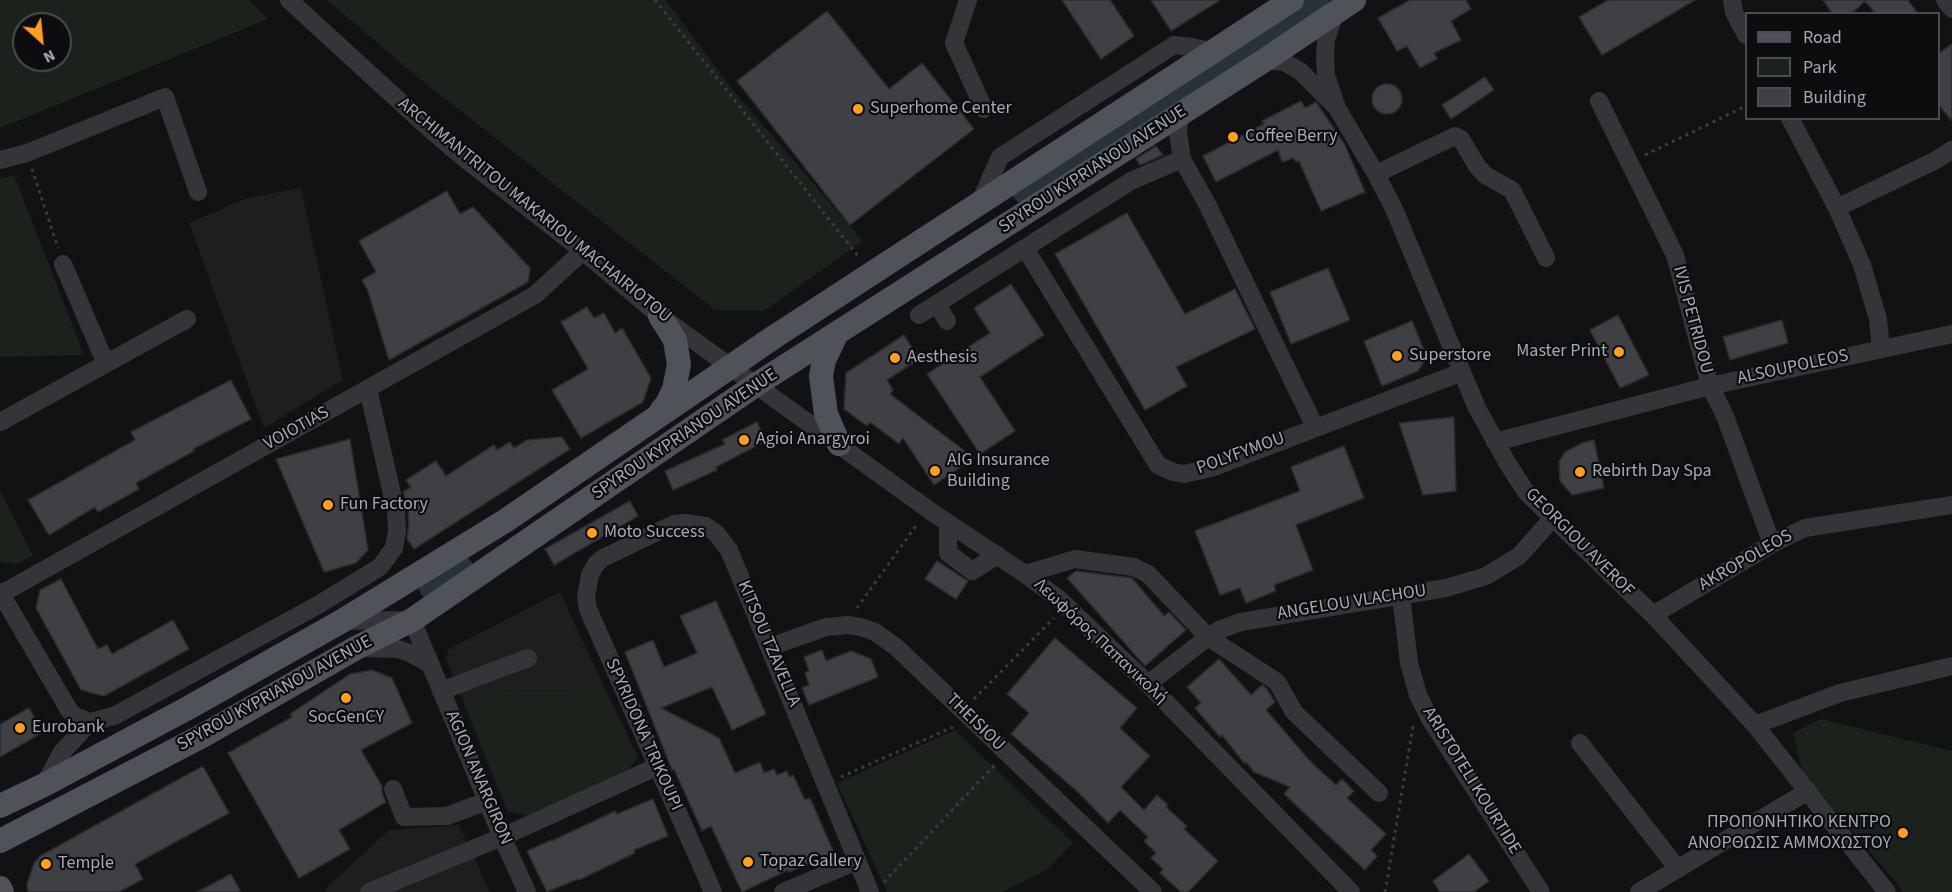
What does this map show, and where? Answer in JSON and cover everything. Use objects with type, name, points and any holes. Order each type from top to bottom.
[{"type":"main road","name":"SPYROU KYPRIANOU AVENUE","points":[[0,806],[188,708],[342,621],[505,521],[731,366],[1214,52],[1280,4]]},
{"type":"main road","name":"SPYROU KYPRIANOU AVENUE","points":[[0,842],[204,735],[356,648],[412,620],[757,384],[1265,60],[1344,7]]},
{"type":"main road","points":[[657,416],[667,404],[674,389],[679,365],[675,340],[660,316]]},
{"type":"main road","points":[[837,333],[824,360],[821,375],[826,414],[839,444]]},
{"type":"main road","points":[[0,888],[2,892]]},
{"type":"street","name":"ARCHIMANTRITOU MAKARIOU MACHAIRIOTOU","points":[[289,0],[439,137],[583,251],[660,316],[731,366]]},
{"type":"street","points":[[968,0],[954,43],[984,110]]},
{"type":"street","points":[[1732,0],[1734,12],[1745,33]]},
{"type":"street","points":[[1945,0],[1952,9]]},
{"type":"street","name":"GEORGIOU AVEROF","points":[[1344,7],[1326,40],[1326,75],[1338,108],[1394,209],[1462,372],[1495,442],[1526,492],[1653,615],[1755,724],[1887,892]]},
{"type":"street","name":"GEORGIOU AVEROF","points":[[1265,60],[1284,62],[1299,71],[1338,108]]},
{"type":"street","points":[[0,160],[27,153],[165,97],[198,192]]},
{"type":"street","name":"IVIS PETRIDOU","points":[[1599,101],[1675,255],[1710,386],[1725,416],[1772,544]]},
{"type":"street","points":[[1180,114],[1178,132],[1182,159],[1207,204],[1315,427]]},
{"type":"street","points":[[1792,120],[1852,240],[1878,319],[1881,349]]},
{"type":"street","points":[[1376,174],[1455,136],[1461,139],[1485,175],[1512,190],[1546,258]]},
{"type":"street","points":[[1837,208],[1952,150]]},
{"type":"street","points":[[919,315],[1131,181],[1182,159]]},
{"type":"street","name":"POLYFYMOU","points":[[1025,248],[1153,457],[1165,469],[1184,474],[1211,468],[1462,372]]},
{"type":"street","name":"VOIOTIAS","points":[[1,593],[535,295],[583,251]]},
{"type":"street","points":[[63,264],[106,364]]},
{"type":"street","points":[[937,304],[947,321]]},
{"type":"street","points":[[0,422],[187,319]]},
{"type":"street","name":"ALSOUPOLEOS","points":[[1495,442],[1710,386],[1952,334]]},
{"type":"street","name":"Λεωφόρος Παπανικολή","points":[[731,366],[928,509],[1025,574],[1065,605],[1148,684],[1351,892]]},
{"type":"street","points":[[44,785],[62,752],[90,722],[114,716],[341,592],[386,562],[394,548],[397,522],[368,389]]},
{"type":"street","name":"AKROPOLEOS","points":[[1653,615],[1772,544],[1805,528],[1952,505]]},
{"type":"street","name":"ANGELOU VLACHOU","points":[[1148,684],[1209,637],[1231,625],[1251,619],[1462,584],[1496,571],[1519,556],[1552,519]]},
{"type":"street","points":[[948,523],[948,553],[972,571],[998,555]]},
{"type":"street","name":"KITSOU TZAVELLA","points":[[590,575],[596,564],[611,553],[674,524],[706,526],[716,533],[729,550],[857,861],[877,888]]},
{"type":"street","points":[[1025,574],[1075,559],[1134,567],[1148,574],[1209,637],[1277,682],[1294,712],[1379,793]]},
{"type":"street","name":"SPYRIDONA TRIKOUPI","points":[[590,575],[586,596],[588,609],[713,892]]},
{"type":"street","points":[[1,593],[69,710],[75,716],[90,722]]},
{"type":"street","name":"ARISTOTELI KOURTIDE","points":[[1401,595],[1409,663],[1418,695],[1430,719],[1541,892]]},
{"type":"street","points":[[342,621],[412,620]]},
{"type":"street","name":"AGION ANARGIRON","points":[[412,620],[527,892]]},
{"type":"street","name":"THEISIOU","points":[[770,647],[814,630],[845,625],[861,627],[885,639],[1153,892]]},
{"type":"street","points":[[356,648],[398,649],[411,652],[430,664]]},
{"type":"street","points":[[441,691],[528,658]]},
{"type":"street","points":[[1755,724],[1840,693],[1952,666]]},
{"type":"street","points":[[1580,743],[1678,869]]},
{"type":"street","points":[[369,892],[502,837],[656,767]]},
{"type":"street","points":[[393,789],[404,817],[447,816],[487,801]]},
{"type":"street","points":[[1639,892],[1808,791]]},
{"type":"street","points":[[783,892],[857,861]]},
{"type":"path","points":[[655,0],[872,274]]},
{"type":"path","points":[[1629,162],[1745,106]]},
{"type":"path","points":[[27,153],[63,264]]},
{"type":"path","points":[[845,625],[928,509]]},
{"type":"path","points":[[825,784],[967,715],[1065,605]]},
{"type":"path","points":[[1385,892],[1418,695]]},
{"type":"path","points":[[877,888],[1006,752]]},
{"type":"shaded area","points":[[301,188],[343,380],[264,428],[189,223],[247,198]]},
{"type":"shaded area","points":[[560,592],[599,676],[566,691],[512,690],[463,701],[446,658],[449,649]]},
{"type":"shaded area","points":[[459,825],[490,892],[325,892],[327,887],[389,830]]},
{"type":"green space","points":[[0,0],[249,0],[268,19],[0,128]]},
{"type":"green space","points":[[327,0],[666,0],[732,89],[863,241],[764,311],[715,310],[416,76]]},
{"type":"green space","points":[[14,175],[84,355],[0,357],[0,179]]},
{"type":"green space","points":[[0,490],[33,556],[17,564],[0,562]]},
{"type":"green space","points":[[599,676],[638,757],[625,774],[530,816],[507,811],[463,701],[512,690],[566,691]]},
{"type":"green space","name":"ΠΡΟΠΟΝΗΤΙΚΟ ΚΕΝΤΡΟ ΑΝΟΡΘΩΣΙΣ ΑΜΜΟΧΩΣΤΟΥ","points":[[1821,719],[1952,751],[1952,892],[1904,892],[1803,773],[1793,733]]},
{"type":"green space","points":[[955,730],[1073,843],[1048,869],[1002,892],[887,892],[837,783]]},
{"type":"building","points":[[1062,0],[1110,0],[1134,36],[1101,59]]},
{"type":"building","points":[[1151,0],[1220,0],[1171,31]]},
{"type":"building","points":[[1410,0],[1466,0],[1471,9],[1451,21],[1461,40],[1434,53],[1437,59],[1420,68],[1407,46],[1397,51],[1378,18]]},
{"type":"building","points":[[1608,0],[1695,0],[1602,55],[1579,17]]},
{"type":"building","points":[[1823,0],[1908,0],[1917,12],[1874,12],[1865,1],[1853,12],[1832,12]]},
{"type":"building","name":"Superhome Center","points":[[827,11],[889,89],[922,63],[974,129],[850,225],[737,81]]},
{"type":"building","points":[[1952,44],[1952,121],[1940,106],[1940,53]]},
{"type":"building","points":[[1485,77],[1494,90],[1451,119],[1442,105]]},
{"type":"building","points":[[1387,84],[1398,88],[1402,99],[1398,110],[1387,114],[1376,110],[1372,99],[1376,88]]},
{"type":"building","points":[[1301,101],[1305,108],[1316,102],[1345,145],[1365,192],[1321,211],[1299,161],[1296,162],[1293,158],[1282,162],[1278,150],[1216,182],[1203,156],[1264,124],[1262,121]]},
{"type":"building","points":[[1156,146],[1163,155],[1140,165],[1136,159]]},
{"type":"building","points":[[447,191],[460,214],[473,207],[530,268],[528,282],[389,360],[368,291],[362,280],[376,272],[359,241]]},
{"type":"building","points":[[1127,213],[1185,314],[1235,289],[1255,329],[1176,367],[1187,386],[1145,410],[1055,254]]},
{"type":"building","points":[[1328,268],[1350,320],[1291,344],[1270,292]]},
{"type":"building","points":[[1011,284],[1044,335],[980,377],[1015,431],[980,454],[927,374],[990,333],[974,308]]},
{"type":"building","points":[[587,307],[594,318],[604,313],[615,333],[622,328],[651,378],[643,402],[581,438],[552,390],[588,369],[561,322]]},
{"type":"building","name":"Master Print","points":[[1618,315],[1649,375],[1620,388],[1590,330]]},
{"type":"building","points":[[1782,320],[1788,343],[1730,360],[1723,337]]},
{"type":"building","name":"Superstore","points":[[1412,321],[1424,350],[1424,362],[1418,371],[1382,386],[1364,341]]},
{"type":"building","points":[[904,335],[919,359],[887,380],[893,390],[890,394],[974,458],[934,485],[903,438],[899,444],[870,422],[867,426],[844,409],[846,373]]},
{"type":"building","points":[[231,380],[251,419],[193,449],[194,451],[136,483],[139,489],[98,512],[95,507],[49,535],[28,500],[135,440],[131,432]]},
{"type":"building","points":[[1454,417],[1456,491],[1423,495],[1399,423]]},
{"type":"building","points":[[757,422],[766,441],[716,467],[717,470],[673,490],[665,471],[725,444],[722,440]]},
{"type":"building","points":[[562,437],[570,449],[414,549],[407,539],[409,522],[407,502],[403,492],[411,487],[406,480],[436,461],[446,476],[494,445],[497,450],[510,442],[514,448],[527,440]]},
{"type":"building","name":"Fun Factory","points":[[350,439],[368,550],[356,563],[324,572],[276,459]]},
{"type":"building","name":"Rebirth Day Spa","points":[[1594,440],[1604,488],[1572,495],[1560,481],[1559,462],[1565,452],[1582,443]]},
{"type":"building","points":[[1344,446],[1364,498],[1296,525],[1313,570],[1274,585],[1276,591],[1246,603],[1240,588],[1220,595],[1195,531],[1300,491],[1291,467]]},
{"type":"building","name":"Moto Success","points":[[630,501],[638,516],[554,565],[545,549]]},
{"type":"building","points":[[937,561],[968,581],[956,599],[925,579]]},
{"type":"building","points":[[1076,571],[1132,578],[1164,616],[1169,612],[1186,630],[1145,666],[1067,578]]},
{"type":"building","points":[[61,579],[98,649],[107,645],[112,654],[173,620],[189,649],[104,696],[81,690],[36,608],[40,590]]},
{"type":"building","points":[[716,601],[766,714],[732,730],[712,687],[661,708],[719,738],[735,773],[760,762],[764,773],[774,769],[777,775],[787,771],[789,777],[793,775],[805,800],[810,798],[834,853],[789,872],[788,870],[742,892],[711,826],[702,831],[674,769],[672,770],[625,652],[653,640],[664,667],[697,653],[680,616]]},
{"type":"building","points":[[1055,638],[1137,708],[1120,728],[1150,756],[1121,787],[1144,810],[1157,795],[1168,805],[1166,807],[1187,826],[1184,829],[1218,861],[1188,892],[1181,892],[1160,873],[1163,869],[1151,858],[1156,853],[1144,841],[1148,837],[1120,810],[1108,823],[1078,792],[1011,734],[1029,713],[1007,694]]},
{"type":"building","points":[[822,650],[826,661],[851,651],[871,659],[878,677],[809,705],[802,688],[809,685],[805,673],[809,671],[804,657]]},
{"type":"building","points":[[1219,659],[1251,695],[1262,685],[1266,688],[1275,702],[1266,710],[1310,761],[1336,785],[1342,779],[1354,791],[1347,798],[1386,834],[1371,850],[1377,856],[1365,870],[1284,794],[1290,787],[1254,772],[1195,708],[1201,703],[1187,687]]},
{"type":"building","points":[[372,670],[392,678],[412,723],[361,750],[382,786],[386,802],[339,830],[350,849],[299,878],[228,753],[292,717],[290,714],[350,674]]},
{"type":"building","name":"Eurobank","points":[[29,708],[43,732],[0,757],[0,724]]},
{"type":"building","points":[[203,766],[229,813],[135,864],[143,879],[119,892],[28,892],[27,884],[34,863],[40,856]]},
{"type":"building","points":[[653,799],[668,836],[634,850],[635,853],[579,880],[547,892],[527,851],[615,811],[617,814]]},
{"type":"building","points":[[1469,854],[1489,881],[1474,892],[1440,892],[1433,881]]},
{"type":"building","points":[[231,874],[241,892],[197,892]]},
{"type":"waterway","points":[[1027,188],[1313,0]]},
{"type":"waterway","points":[[435,585],[457,570]]},
{"type":"place","name":"Superhome Center","points":[[858,109]]},
{"type":"place","name":"Coffee Berry","points":[[1233,137]]},
{"type":"place","name":"Master Print","points":[[1619,352]]},
{"type":"place","name":"Superstore","points":[[1397,356]]},
{"type":"place","name":"Aesthesis","points":[[895,358]]},
{"type":"place","name":"Agioi Anargyroi","points":[[744,440]]},
{"type":"place","name":"AIG Insurance Building","points":[[935,471]]},
{"type":"place","name":"Rebirth Day Spa","points":[[1580,472]]},
{"type":"place","name":"Fun Factory","points":[[328,505]]},
{"type":"place","name":"Moto Success","points":[[592,533]]},
{"type":"place","name":"SocGenCY","points":[[346,698]]},
{"type":"place","name":"Eurobank","points":[[20,728]]},
{"type":"place","name":"ΠΡΟΠΟΝΗΤΙΚΟ ΚΕΝΤΡΟ ΑΝΟΡΘΩΣΙΣ ΑΜΜΟΧΩΣΤΟΥ","points":[[1903,833]]},
{"type":"place","name":"Topaz Gallery","points":[[748,862]]},
{"type":"place","name":"Temple","points":[[46,864]]}]
